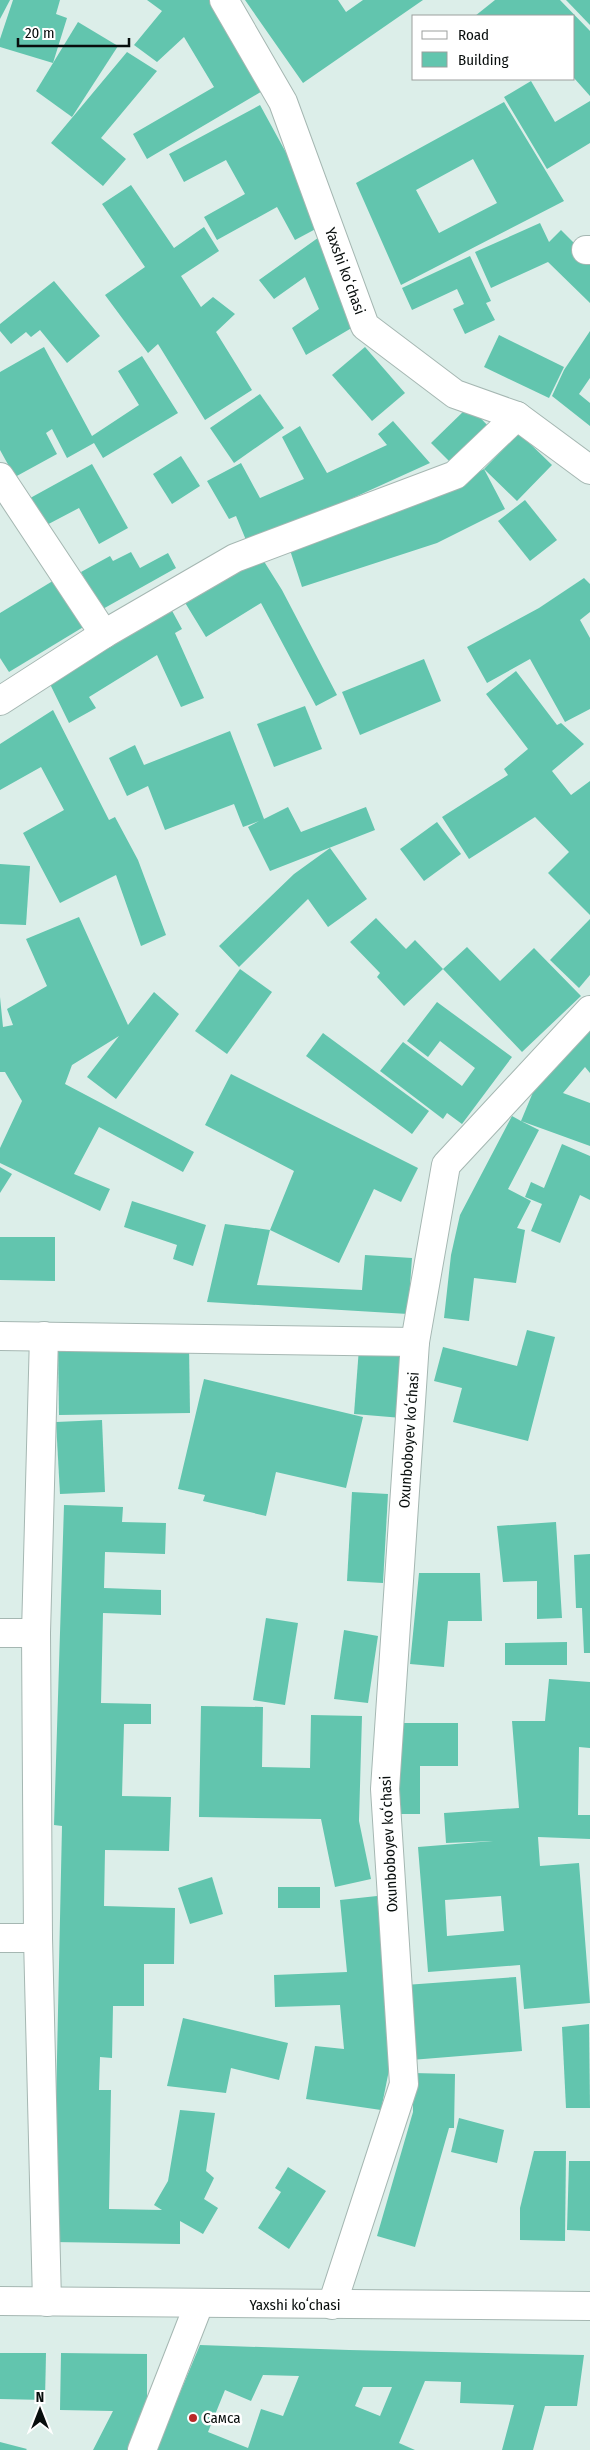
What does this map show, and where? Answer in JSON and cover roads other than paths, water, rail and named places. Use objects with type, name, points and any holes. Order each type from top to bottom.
[{"type":"street","name":"Yaxshi koʻchasi","points":[[224,0],[283,102],[365,326],[455,394],[517,416],[590,470]]},
{"type":"street","points":[[0,701],[104,634],[236,558],[455,475],[517,416]]},
{"type":"street","points":[[0,477],[104,634]]},
{"type":"street","name":"Oxunboboyev koʻchasi","points":[[332,2305],[404,2084],[384,1789],[416,1342],[446,1165],[590,1010]]},
{"type":"street","points":[[0,1336],[416,1342]]},
{"type":"street","points":[[44,1336],[36,1632],[38,1938],[47,2302]]},
{"type":"street","points":[[0,1633],[36,1632]]},
{"type":"street","points":[[0,1938],[38,1938]]},
{"type":"street","name":"Yaxshi koʻchasi","points":[[0,2301],[590,2306]]},
{"type":"street","points":[[142,2450],[199,2304]]},
{"type":"place","name":"Самса","points":[[193,2418]]}]
